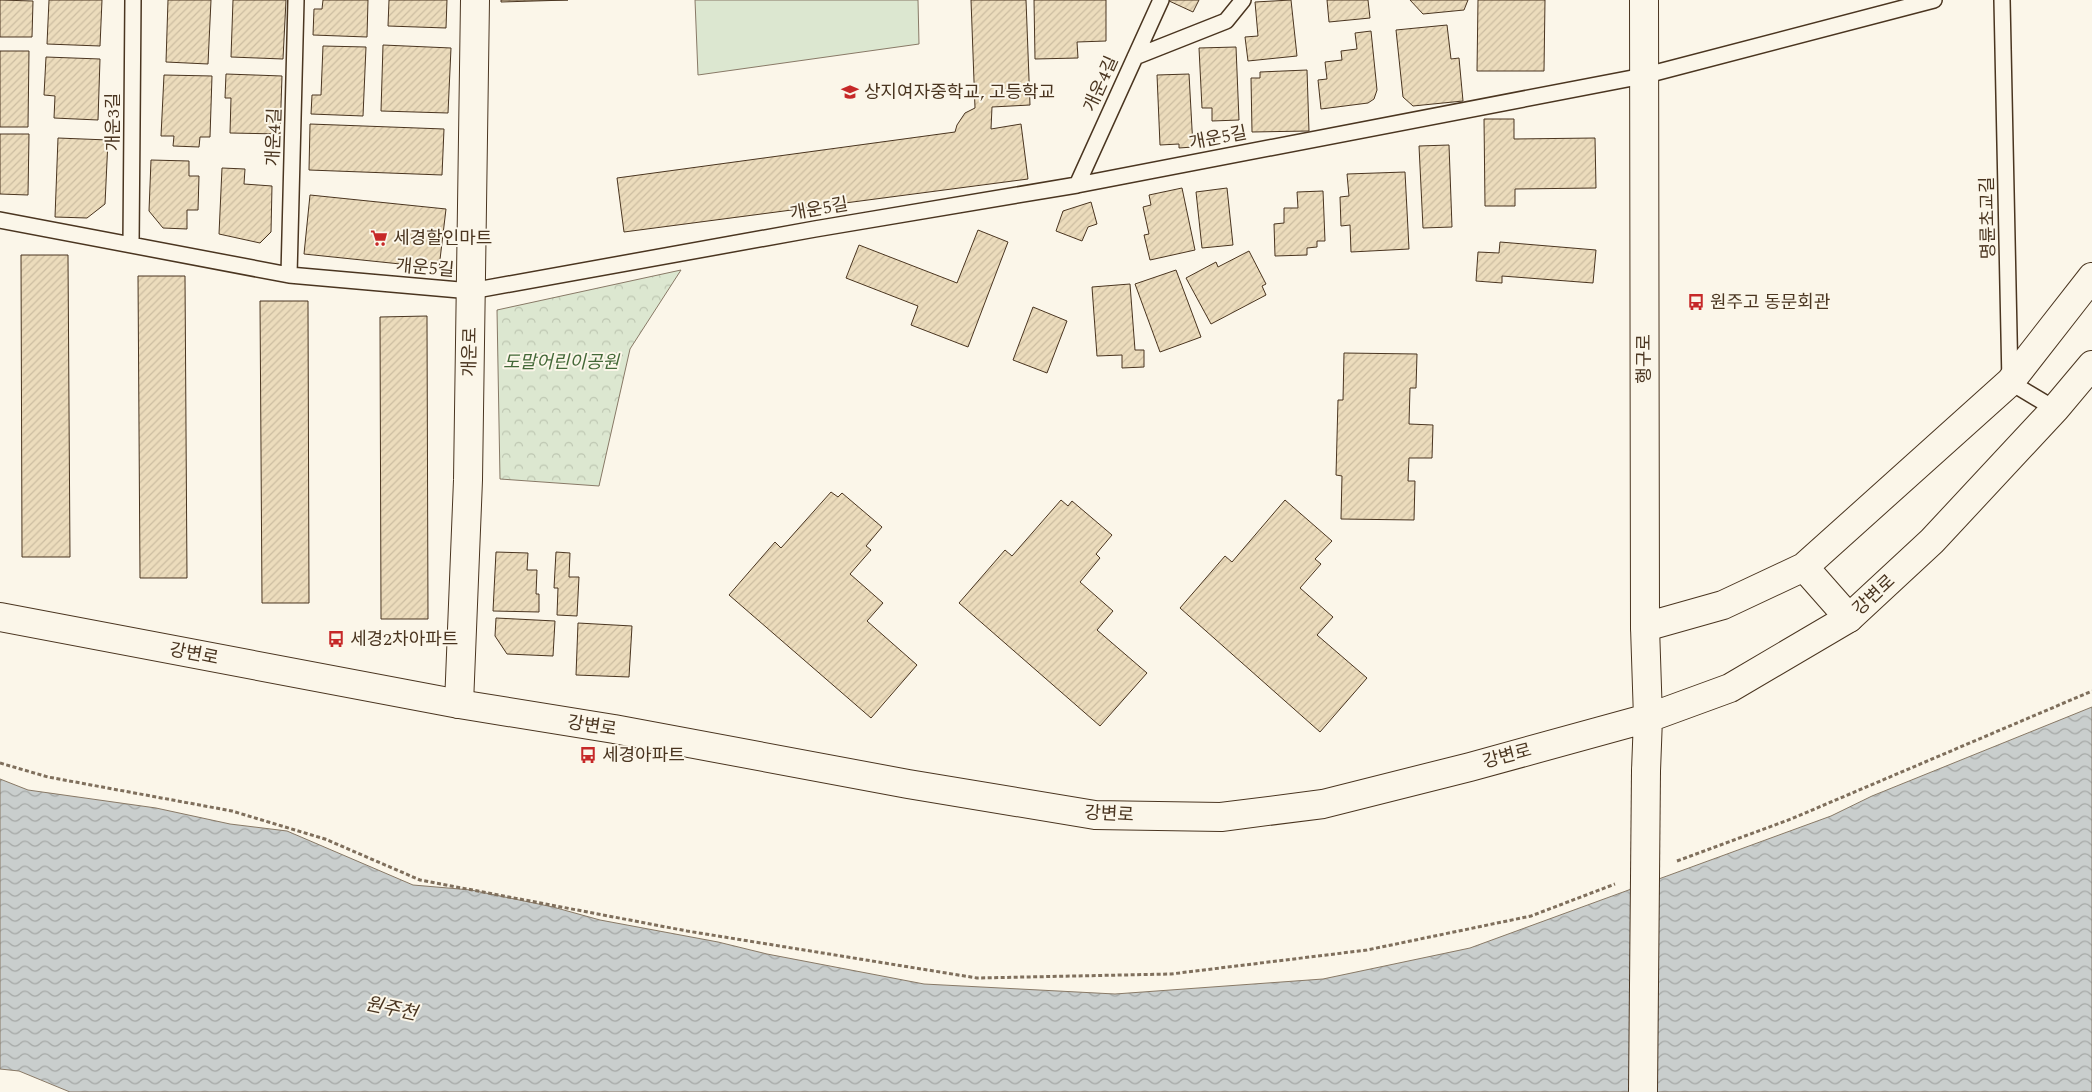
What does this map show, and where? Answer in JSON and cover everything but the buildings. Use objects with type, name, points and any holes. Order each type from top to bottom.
[{"type":"street","name":"개운로","points":[[459,704],[468,480],[475,0]]},
{"type":"street","name":"행구로","points":[[1643,1092],[1648,718],[1645,627],[1644,0]]},
{"type":"street","points":[[1645,627],[1723,605],[1804,567],[2010,382],[2092,277]]},
{"type":"street","name":"강변로","points":[[0,617],[459,704],[614,729],[908,784],[1095,816],[1221,817],[1322,804],[1470,767],[1648,718],[1730,688],[1849,618],[1932,541],[2055,409],[2092,365]]},
{"type":"street","points":[[1804,567],[1849,618]]},
{"type":"lane","name":"개운3길","points":[[130,245],[132,0]]},
{"type":"lane","name":"개운4길","points":[[289,275],[296,0]]},
{"type":"lane","name":"개운4길","points":[[1077,184],[1161,0]]},
{"type":"lane","points":[[1135,57],[1226,21],[1243,0]]},
{"type":"lane","name":"개운5길","points":[[0,220],[289,275],[471,291],[1077,184],[1643,76],[1934,0]]},
{"type":"lane","name":"명륜초교길","points":[[2002,0],[2010,382]]},
{"type":"lane","points":[[2010,382],[2055,409]]},
{"type":"path","points":[[1670,864],[1791,819],[2092,691]]},
{"type":"path","points":[[0,763],[48,777],[232,811],[325,839],[420,880],[687,931],[977,978],[1171,974],[1367,950],[1531,916],[1624,881]]},
{"type":"green space","points":[[695,0],[918,0],[919,44],[698,75]]},
{"type":"green space","name":"도말어린이공원","points":[[681,270],[630,349],[599,486],[500,479],[497,310]]},
{"type":"water","name":"원주천","points":[[2092,707],[2092,1092],[70,1092],[19,1071],[0,1069],[0,779],[28,790],[156,808],[230,824],[287,831],[413,885],[471,890],[553,907],[600,920],[718,942],[767,954],[924,984],[1115,994],[1323,979],[1470,948],[1831,816],[1872,796]]},
{"type":"place","name":"상지여자중학교, 고등학교","points":[[850,92]]},
{"type":"place","name":"세경할인마트","points":[[379,238]]},
{"type":"place","name":"원주고 동문회관","points":[[1696,302]]},
{"type":"place","name":"세경2차아파트","points":[[336,639]]},
{"type":"place","name":"세경아파트","points":[[588,755]]}]
